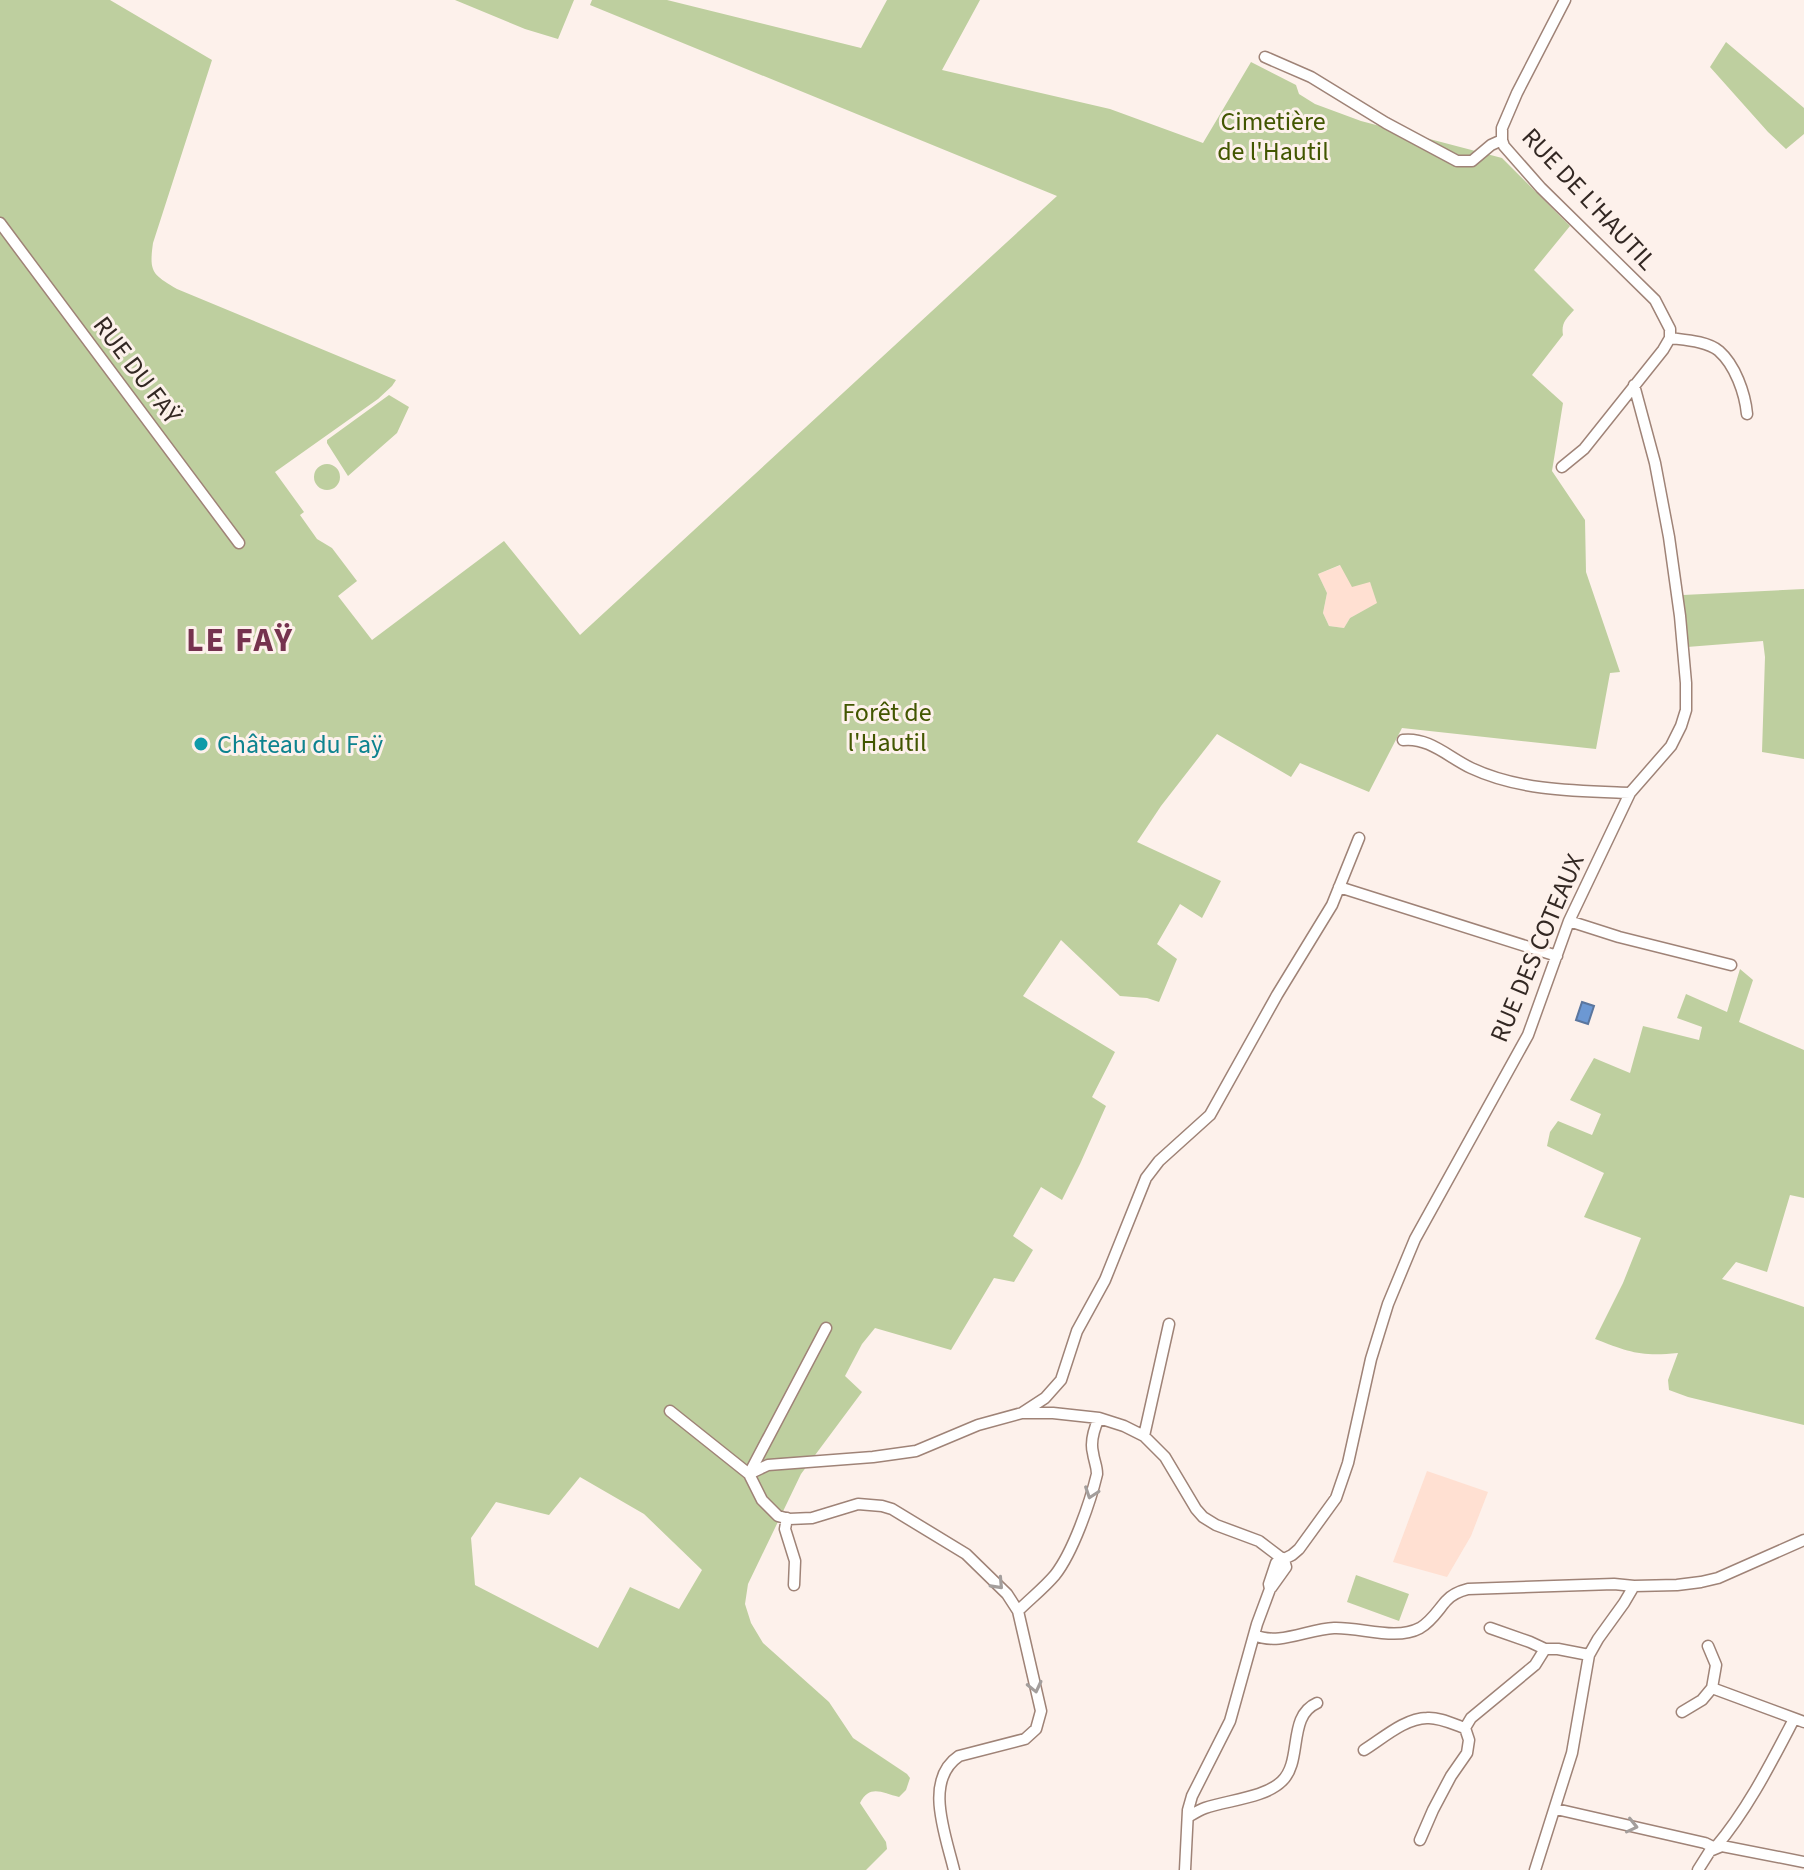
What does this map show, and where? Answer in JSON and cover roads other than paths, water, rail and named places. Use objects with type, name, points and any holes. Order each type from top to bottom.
[{"type":"street","name":"RUE DE L'HAUTIL","points":[[1565,0],[1517,93],[1502,128],[1502,140],[1541,188],[1655,300],[1670,329],[1670,338]]},
{"type":"street","points":[[1265,57],[1311,77],[1386,123],[1457,161],[1472,161],[1502,140]]},
{"type":"street","name":"RUE DU FAŸ","points":[[0,223],[239,543]]},
{"type":"street","points":[[1562,467],[1584,449],[1670,338],[1717,350],[1732,368],[1746,402],[1747,414]]},
{"type":"street","name":"RUE DES COTEAUX","points":[[1185,1870],[1192,1796],[1230,1721],[1276,1563],[1304,1544],[1336,1498],[1348,1463],[1371,1359],[1388,1304],[1415,1239],[1528,1035],[1569,921],[1630,793],[1671,746],[1686,710],[1680,616],[1669,537],[1655,463],[1634,385]]},
{"type":"street","points":[[1403,740],[1415,739],[1493,777],[1567,791],[1630,793]]},
{"type":"street","points":[[1022,1413],[1045,1398],[1061,1380],[1077,1331],[1105,1280],[1146,1178],[1159,1161],[1210,1115],[1332,905],[1359,838]]},
{"type":"street","points":[[1339,887],[1557,956]]},
{"type":"street","points":[[1569,921],[1731,965]]},
{"type":"street","points":[[1144,1436],[1169,1324]]},
{"type":"street","points":[[749,1474],[826,1328]]},
{"type":"street","points":[[670,1411],[749,1474],[762,1500],[778,1516],[812,1518],[858,1504],[892,1509],[974,1561],[1007,1594],[1018,1611],[1041,1711],[1036,1729],[1025,1739],[959,1756],[943,1775],[938,1793],[954,1870]]},
{"type":"street","points":[[749,1474],[768,1465],[916,1451],[978,1425],[1022,1413],[1099,1418],[1144,1436],[1165,1457],[1203,1517],[1259,1541],[1284,1560]]},
{"type":"street","points":[[1018,1611],[1055,1575],[1069,1554],[1097,1474],[1091,1449],[1099,1418]]},
{"type":"street","points":[[787,1518],[785,1529],[795,1561],[794,1585]]},
{"type":"street","points":[[1254,1635],[1262,1639],[1277,1639],[1329,1628],[1396,1634],[1419,1629],[1450,1597],[1468,1589],[1600,1584],[1677,1585],[1718,1578],[1804,1540]]},
{"type":"street","points":[[1535,1870],[1572,1753],[1589,1655],[1634,1586]]},
{"type":"street","points":[[1490,1628],[1545,1649],[1589,1655]]},
{"type":"street","points":[[1682,1712],[1702,1700],[1712,1688],[1716,1665],[1708,1646]]},
{"type":"street","points":[[1420,1840],[1451,1776],[1467,1753],[1469,1740],[1465,1728],[1471,1718],[1535,1665],[1545,1649]]},
{"type":"street","points":[[1698,1870],[1705,1856],[1731,1828],[1799,1720],[1712,1688]]},
{"type":"street","points":[[1188,1817],[1204,1808],[1264,1792],[1282,1782],[1290,1771],[1301,1720],[1317,1703]]},
{"type":"street","points":[[1364,1750],[1418,1719],[1428,1717],[1465,1728]]},
{"type":"street","points":[[1556,1809],[1705,1843],[1715,1848],[1731,1847],[1804,1862]]},
{"type":"water","points":[[1582,1002],[1594,1006],[1588,1024],[1576,1020]]},
{"type":"place","name":"Château du Faÿ","points":[[201,744]]},
{"type":"district","name":"LE FAŸ","points":[[240,640]]},
{"type":"park label","name":"Cimetière de l'Hautil","points":[[1273,136]]},
{"type":"park label","name":"Forêt de l'Hautil","points":[[887,727]]}]
